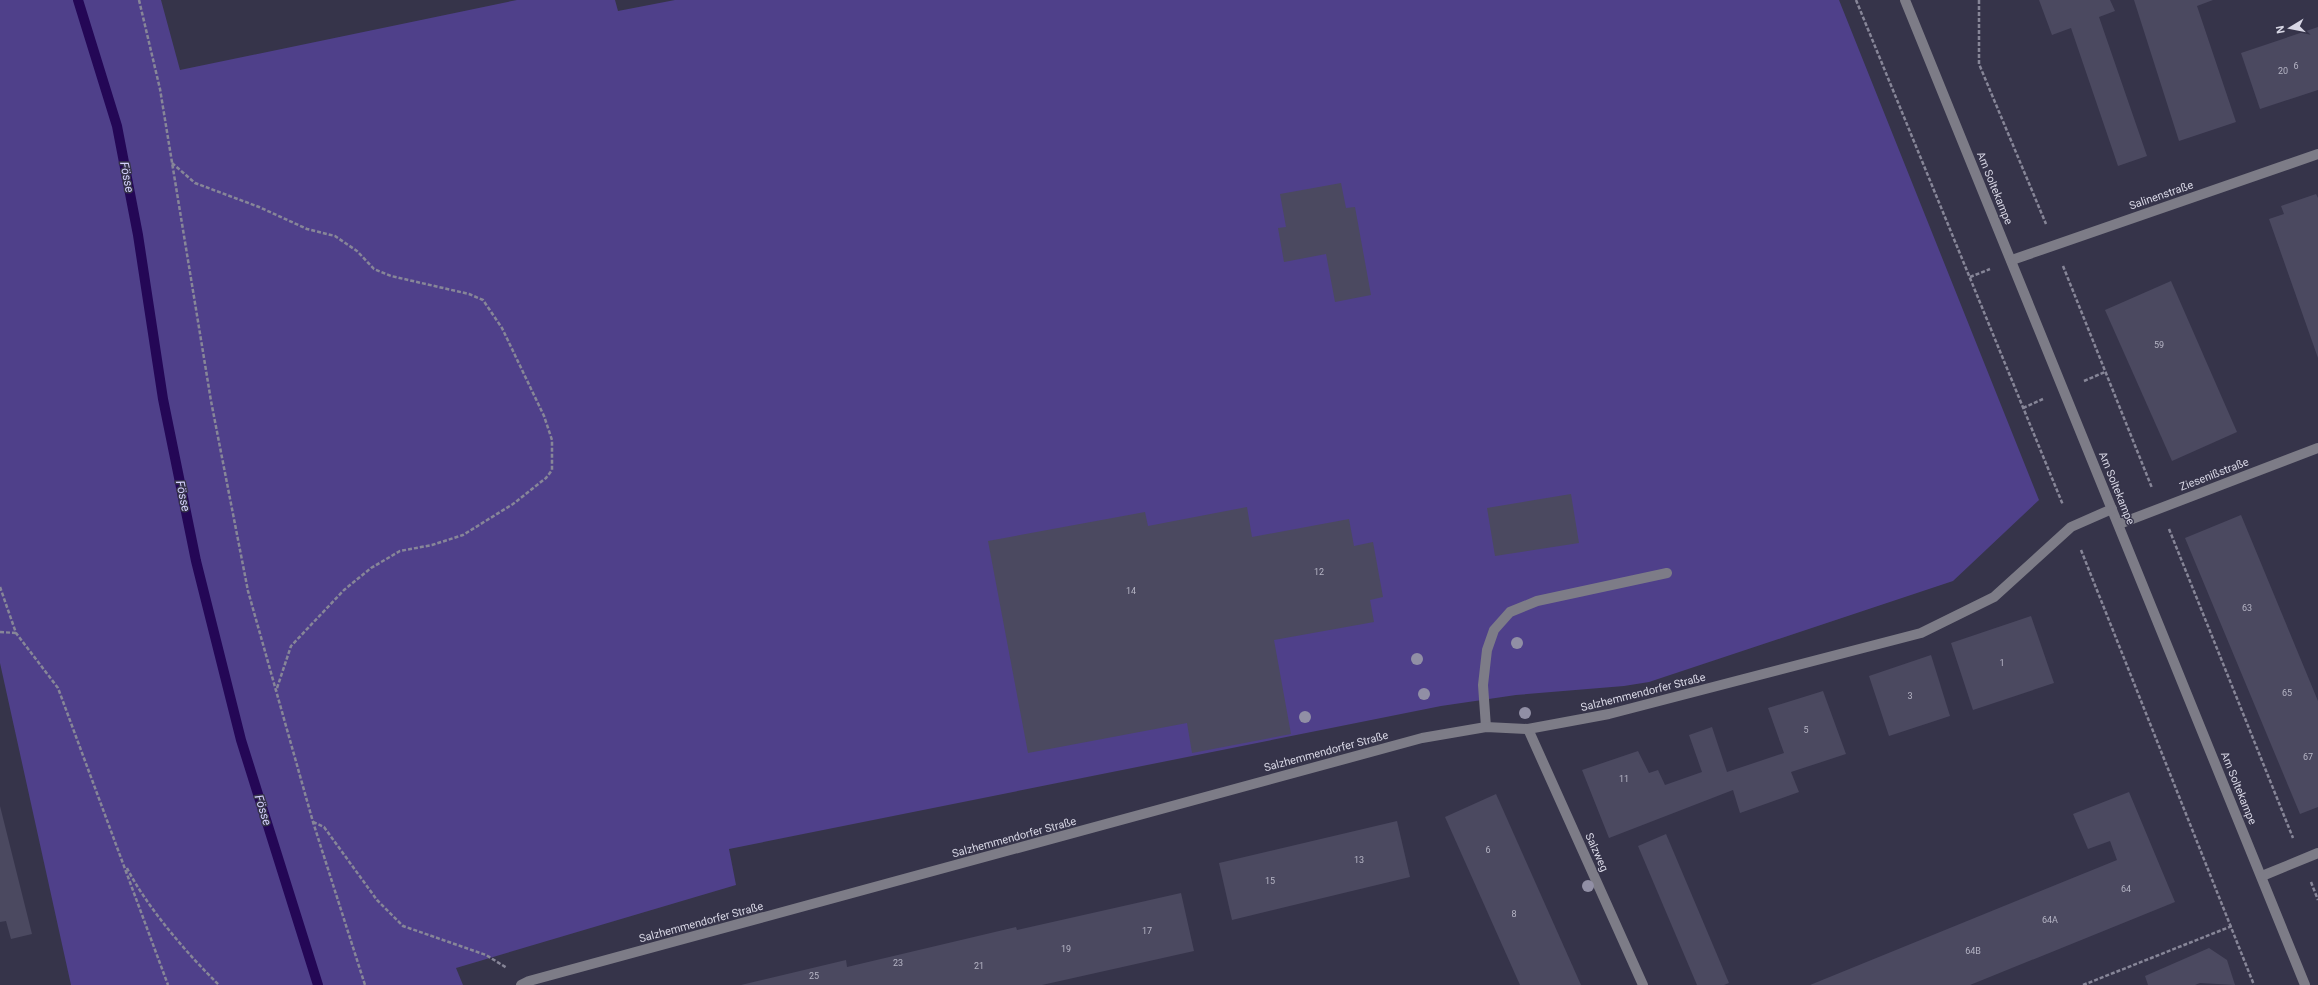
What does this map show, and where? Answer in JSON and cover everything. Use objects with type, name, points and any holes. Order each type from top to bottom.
[{"type":"street","name":"Am Soltekampe","points":[[1905,0],[2012,260],[2305,985]]},
{"type":"street","name":"Salinenstraße","points":[[2012,260],[2054,244],[2318,154]]},
{"type":"street","name":"Ziesenißstraße","points":[[2119,524],[2160,507],[2318,448]]},
{"type":"street","name":"Salzhemmendorfer Straße","points":[[525,983],[1422,738],[1486,726],[1528,729],[1609,714],[1920,633],[1994,597],[2071,527],[2112,509]]},
{"type":"street","points":[[1486,726],[1483,685],[1487,650],[1494,630],[1510,612],[1537,601],[1667,573]]},
{"type":"street","name":"Salzweg","points":[[1528,729],[1643,985]]},
{"type":"street","points":[[2262,876],[2318,853]]},
{"type":"path","points":[[138,0],[160,89],[210,401],[248,591],[313,822],[365,985]]},
{"type":"path","points":[[1856,0],[2071,527],[2232,926],[2254,985]]},
{"type":"path","points":[[1980,0],[1979,64],[2054,244],[2318,900]]},
{"type":"path","points":[[172,162],[195,183],[307,229],[335,236],[357,251],[374,269],[391,276],[469,294],[483,300],[502,328],[544,416],[552,440],[552,470],[546,478],[513,504],[463,535],[432,545],[400,551],[371,568],[344,590],[291,646],[276,691]]},
{"type":"path","points":[[0,586],[16,633],[58,688],[168,985]]},
{"type":"path","points":[[0,632],[16,633]]},
{"type":"path","points":[[313,822],[324,826],[377,900],[403,926],[486,955],[525,983]]},
{"type":"path","points":[[121,857],[130,874],[164,921],[219,985]]},
{"type":"path","points":[[2083,985],[2232,926]]},
{"type":"shaded area","points":[[0,0],[161,0],[180,70],[517,0],[615,0],[618,11],[675,0],[1839,0],[2039,500],[1953,581],[1649,682],[1624,686],[1516,695],[1441,706],[729,849],[736,885],[456,968],[463,985],[71,985],[0,663]]},
{"type":"building","points":[[2039,0],[2110,0],[2115,11],[2099,17],[2147,156],[2118,166],[2071,28],[2052,35]]},
{"type":"building","points":[[2134,0],[2213,0],[2197,6],[2236,122],[2179,141]]},
{"type":"building","points":[[2318,27],[2318,90],[2260,109],[2241,53]]},
{"type":"building","points":[[1341,183],[1346,208],[1355,207],[1371,295],[1335,302],[1326,254],[1284,262],[1278,228],[1286,227],[1280,194]]},
{"type":"building","points":[[2316,194],[2318,198],[2318,358],[2269,219],[2284,214],[2281,206]]},
{"type":"building","points":[[2171,281],[2237,432],[2172,461],[2105,310]]},
{"type":"building","points":[[1571,494],[1579,543],[1495,556],[1487,508]]},
{"type":"building","points":[[1247,507],[1252,537],[1349,519],[1354,546],[1373,542],[1383,597],[1370,600],[1374,622],[1274,640],[1291,734],[1192,753],[1187,723],[1028,753],[988,541],[1145,512],[1148,526]]},
{"type":"building","points":[[2241,515],[2318,701],[2318,807],[2300,814],[2185,538]]},
{"type":"building","points":[[2031,616],[2054,683],[1973,710],[1951,643]]},
{"type":"building","points":[[1931,655],[1950,716],[1889,736],[1869,676]]},
{"type":"building","points":[[1823,691],[1846,754],[1791,772],[1799,792],[1740,813],[1733,790],[1609,838],[1582,770],[1638,751],[1649,773],[1658,770],[1665,785],[1702,772],[1689,735],[1712,727],[1727,772],[1784,753],[1768,708]]},
{"type":"building","points":[[2129,792],[2175,902],[1970,985],[1810,985],[2117,860],[2110,841],[2088,849],[2073,814]]},
{"type":"building","points":[[1496,794],[1581,985],[1520,985],[1445,817]]},
{"type":"building","points":[[0,806],[32,934],[11,939],[6,921],[0,922]]},
{"type":"building","points":[[1397,821],[1410,877],[1232,920],[1219,863]]},
{"type":"building","points":[[1666,834],[1729,983],[1724,985],[1697,985],[1638,846]]},
{"type":"building","points":[[1181,893],[1194,951],[1042,985],[741,985],[846,960],[847,967],[1016,927],[1017,930]]},
{"type":"building","points":[[2209,948],[2227,960],[2235,985],[2200,983],[2195,985],[2148,985],[2145,976]]},
{"type":"waterway","name":"Fösse","points":[[78,0],[117,126],[138,235],[163,399],[196,561],[241,740],[318,985]]}]
